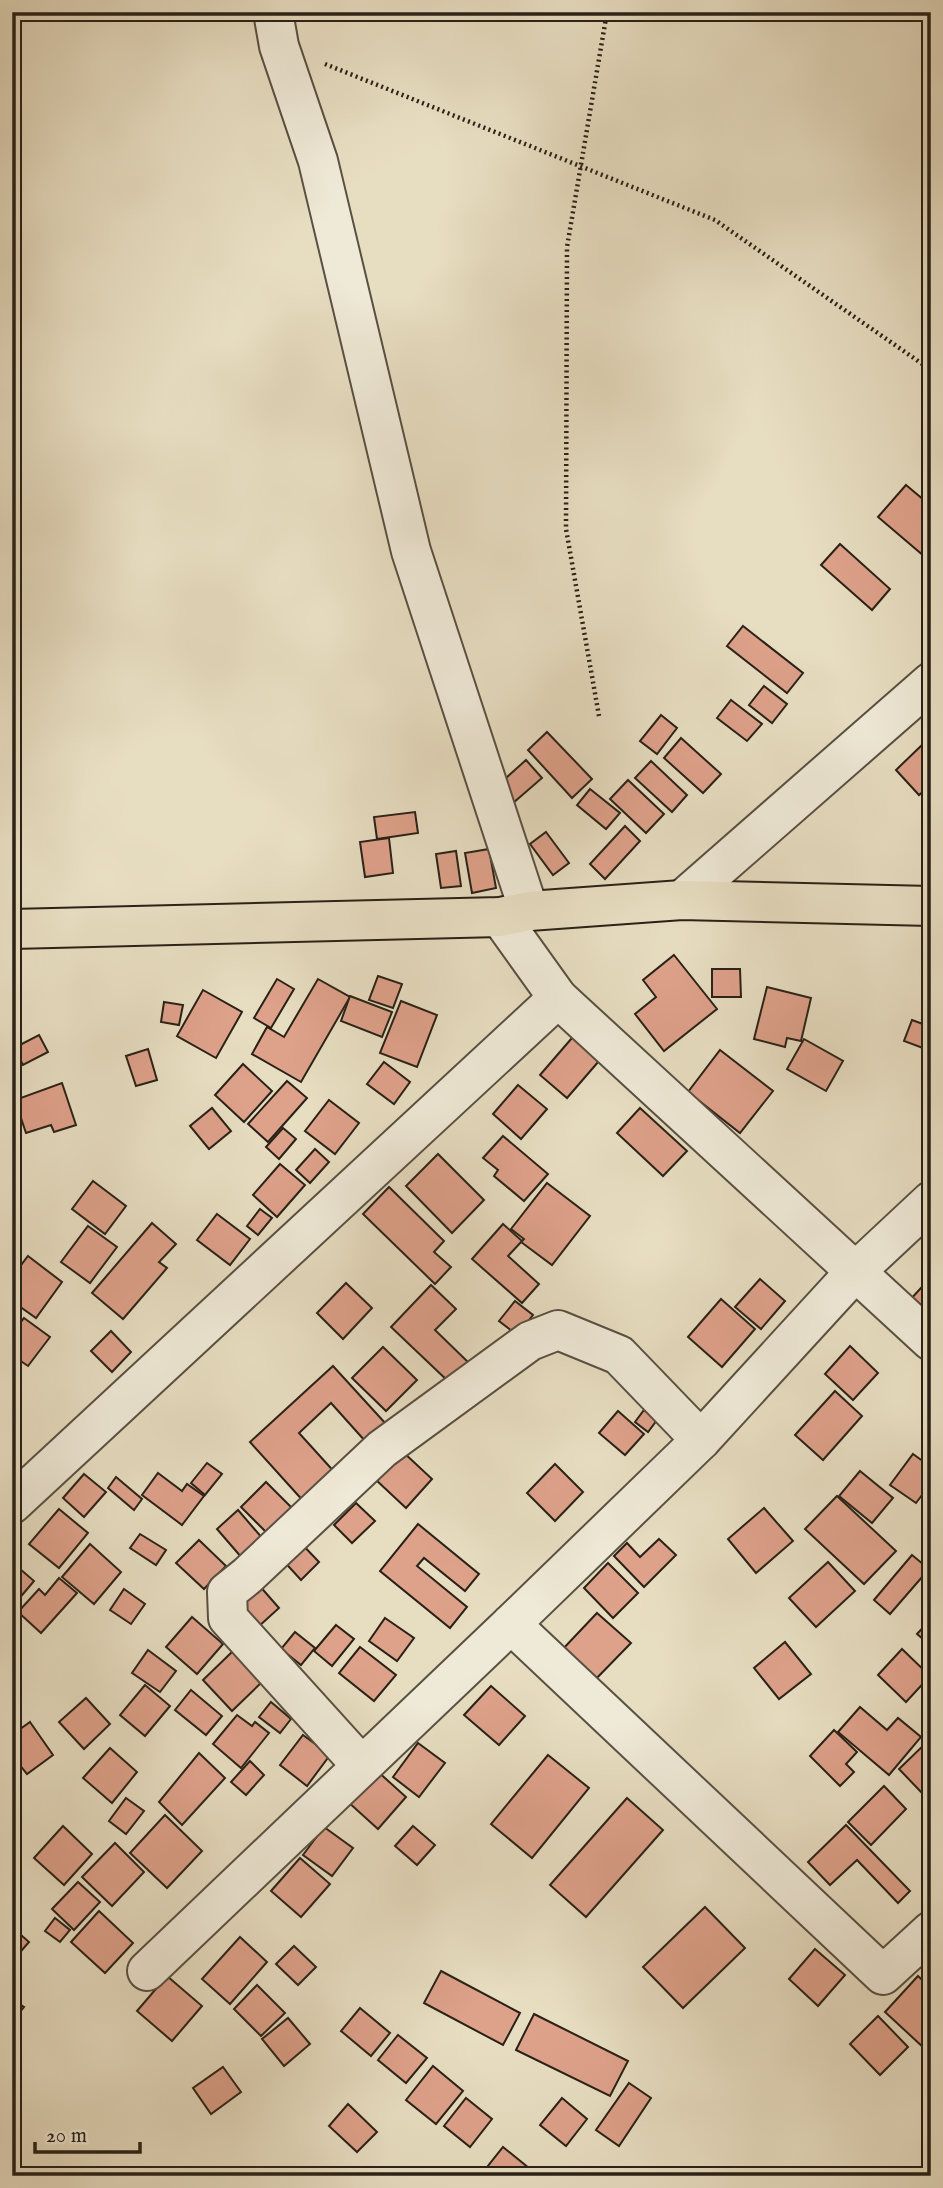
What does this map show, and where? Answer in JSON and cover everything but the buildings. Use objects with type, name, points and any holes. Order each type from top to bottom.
[{"type":"main road","points":[[12,929],[514,914],[682,900],[931,906]]},
{"type":"street","points":[[276,29],[318,161],[411,551],[514,914],[558,998],[931,1341]]},
{"type":"street","points":[[682,900],[931,682]]},
{"type":"street","points":[[12,1504],[558,998]]},
{"type":"street","points":[[147,1970],[701,1440],[855,1272],[931,1200]]},
{"type":"street","points":[[361,1765],[228,1618],[227,1592],[382,1450],[530,1341],[558,1330],[619,1355],[701,1440]]},
{"type":"street","points":[[511,1624],[883,1975],[931,1931]]},
{"type":"path","points":[[599,716],[566,529],[567,247],[607,12]]},
{"type":"path","points":[[276,29],[715,220],[931,370]]}]
